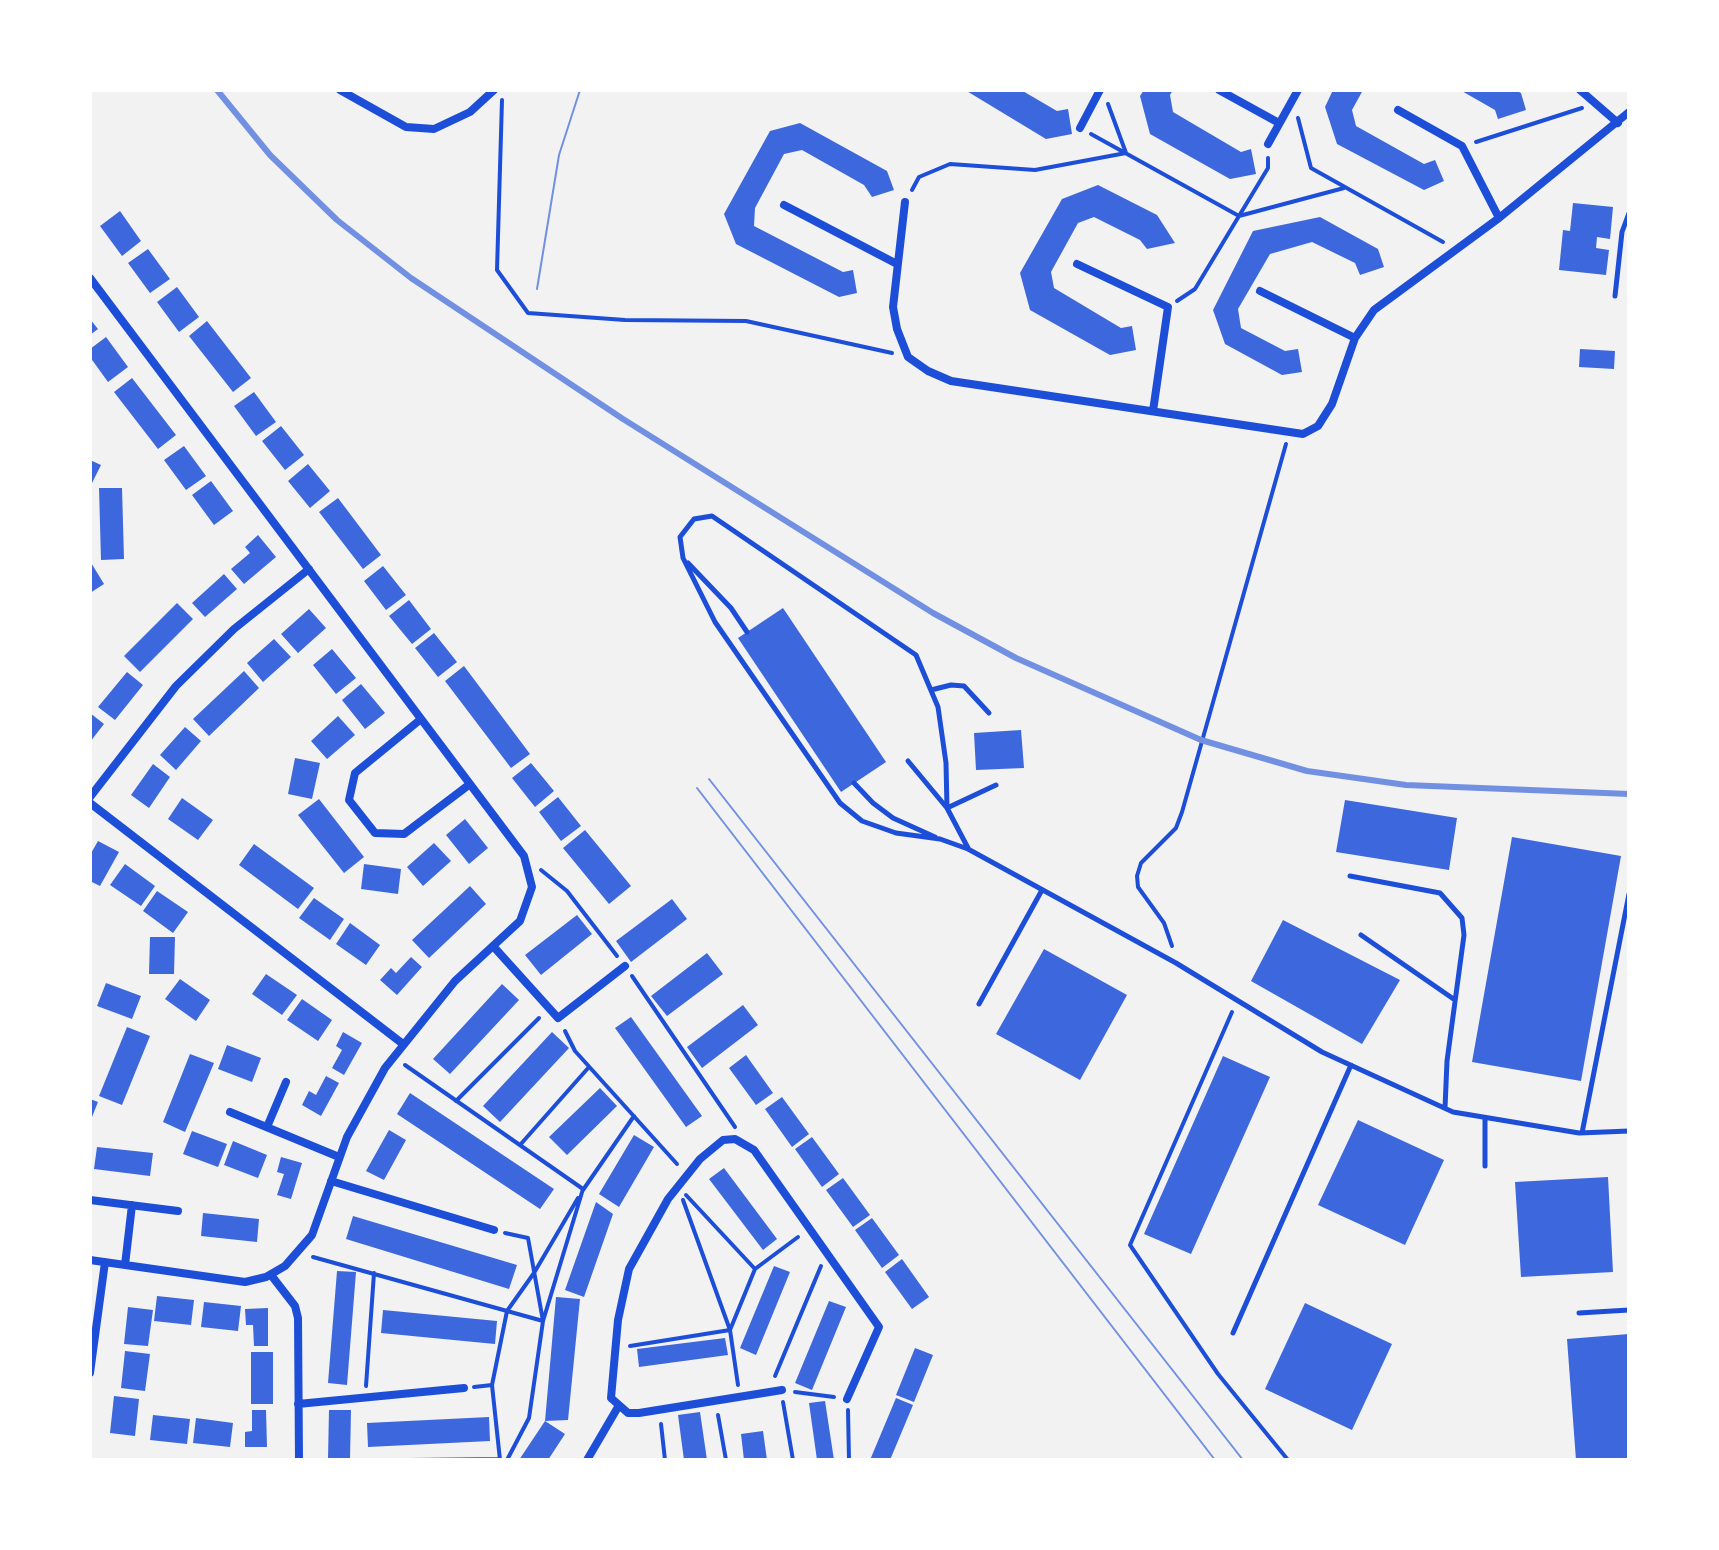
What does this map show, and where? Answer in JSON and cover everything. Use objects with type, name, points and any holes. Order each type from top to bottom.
[{"type":"street","points":[[340,90],[406,127],[434,129],[470,112],[494,90]]},
{"type":"street","points":[[1080,128],[1100,90]]},
{"type":"street","points":[[1219,90],[1279,123]]},
{"type":"street","points":[[1580,90],[1618,123]]},
{"type":"street","points":[[1268,144],[1296,94]]},
{"type":"street","points":[[1398,110],[1462,146],[1499,218]]},
{"type":"street","points":[[905,202],[893,307],[897,329],[908,357],[928,371],[951,381],[1303,434],[1318,426],[1332,404],[1355,338],[1374,310],[1499,218],[1629,112]]},
{"type":"street","points":[[784,205],[897,264]]},
{"type":"street","points":[[1077,264],[1168,307],[1153,411]]},
{"type":"street","points":[[90,278],[524,856],[530,871],[531,893],[520,921],[455,981],[393,1057],[347,1137],[312,1235],[299,1253],[271,1275],[245,1282],[90,1260]]},
{"type":"street","points":[[1260,291],[1355,338]]},
{"type":"street","points":[[309,569],[234,629],[176,686],[90,800],[403,1044]]},
{"type":"street","points":[[421,719],[355,773],[349,800],[375,833],[404,834],[470,784]]},
{"type":"street","points":[[493,946],[558,1018],[625,966]]},
{"type":"street","points":[[267,1127],[286,1082]]},
{"type":"street","points":[[230,1112],[339,1157]]},
{"type":"street","points":[[782,1390],[628,1413],[611,1398],[615,1349],[629,1269],[678,1186],[723,1140],[745,1142],[879,1327],[847,1399]]},
{"type":"street","points":[[331,1181],[494,1230]]},
{"type":"street","points":[[90,1200],[178,1211]]},
{"type":"street","points":[[125,1265],[132,1205]]},
{"type":"street","points":[[90,1373],[105,1262]]},
{"type":"street","points":[[271,1275],[295,1306],[298,1318],[299,1460]]},
{"type":"street","points":[[298,1404],[464,1388]]},
{"type":"street","points":[[587,1460],[618,1407]]},
{"type":"lane","points":[[1615,296],[1622,232],[1629,213]]},
{"type":"lane","points":[[940,839],[896,833],[862,821],[840,803],[715,622],[683,558],[680,537],[694,519],[712,516],[916,655],[938,707],[946,763],[947,808]]},
{"type":"lane","points":[[683,558],[731,608],[747,632]]},
{"type":"lane","points":[[931,690],[951,685],[964,686],[989,713]]},
{"type":"lane","points":[[908,761],[947,808],[968,849]]},
{"type":"lane","points":[[854,783],[893,818],[968,849],[1176,963],[1322,1052],[1445,1108],[1485,1118],[1582,1133],[1629,1131]]},
{"type":"lane","points":[[947,808],[996,785]]},
{"type":"lane","points":[[1350,876],[1440,893],[1462,918],[1464,935],[1445,1108]]},
{"type":"lane","points":[[979,1004],[1042,890]]},
{"type":"lane","points":[[1582,1133],[1629,894]]},
{"type":"lane","points":[[1361,935],[1455,1000]]},
{"type":"lane","points":[[1233,1333],[1351,1065]]},
{"type":"lane","points":[[1485,1118],[1485,1166]]},
{"type":"lane","points":[[1579,1313],[1629,1310]]},
{"type":"path","points":[[501,90],[497,270],[528,313],[625,320],[746,321],[908,357]]},
{"type":"path","points":[[1296,94],[1311,168],[1455,249]]},
{"type":"path","points":[[1108,103],[1126,153]]},
{"type":"path","points":[[1462,146],[1595,104]]},
{"type":"path","points":[[1080,128],[1239,216],[1346,188]]},
{"type":"path","points":[[1168,307],[1195,289],[1268,168],[1268,144]]},
{"type":"path","points":[[905,202],[919,177],[950,164],[1035,170],[1126,153]]},
{"type":"path","points":[[1176,963],[1164,923],[1138,887],[1137,876],[1141,863],[1176,828],[1182,812],[1289,434]]},
{"type":"path","points":[[524,856],[567,891],[625,966],[745,1142]]},
{"type":"path","points":[[1238,1001],[1130,1245],[1218,1374],[1288,1460]]},
{"type":"path","points":[[456,1101],[549,1008]]},
{"type":"path","points":[[558,1018],[575,1051],[687,1175]]},
{"type":"path","points":[[393,1057],[583,1189]]},
{"type":"path","points":[[520,1145],[589,1067]]},
{"type":"path","points":[[410,1460],[499,1460],[492,1385],[507,1311],[534,1273],[583,1189],[634,1116]]},
{"type":"path","points":[[678,1186],[755,1269]]},
{"type":"path","points":[[678,1186],[730,1330],[740,1397]]},
{"type":"path","points":[[507,1460],[529,1418],[543,1321],[583,1189]]},
{"type":"path","points":[[730,1330],[755,1269],[809,1228]]},
{"type":"path","points":[[494,1230],[528,1238],[543,1321]]},
{"type":"path","points":[[299,1253],[543,1321]]},
{"type":"path","points":[[769,1392],[826,1253]]},
{"type":"path","points":[[365,1398],[374,1273]]},
{"type":"path","points":[[615,1349],[730,1330]]},
{"type":"path","points":[[793,1460],[782,1390],[847,1399],[849,1460]]},
{"type":"path","points":[[716,1401],[726,1460]]},
{"type":"path","points":[[660,1410],[665,1460]]},
{"type":"path","points":[[355,1460],[371,1460]]},
{"type":"building","points":[[965,90],[1021,90],[1057,111],[1068,109],[1072,134],[1046,139]]},
{"type":"building","points":[[1144,90],[1173,90],[1170,95],[1173,112],[1241,152],[1251,149],[1256,174],[1230,179],[1150,134],[1140,96]]},
{"type":"building","points":[[1333,90],[1363,90],[1352,110],[1356,126],[1424,164],[1435,160],[1444,181],[1424,190],[1337,144],[1325,107]]},
{"type":"building","points":[[1460,90],[1515,90],[1521,93],[1526,110],[1498,119],[1495,110]]},
{"type":"building","points":[[800,123],[887,171],[894,190],[872,197],[864,185],[802,150],[784,154],[755,208],[754,226],[843,272],[853,270],[857,293],[839,297],[736,244],[724,214],[770,131]]},
{"type":"building","points":[[1098,185],[1157,215],[1175,243],[1147,249],[1140,240],[1094,217],[1078,223],[1051,272],[1054,288],[1121,328],[1132,326],[1136,350],[1110,355],[1030,310],[1020,273],[1062,199]]},
{"type":"building","points":[[1573,203],[1613,207],[1610,239],[1597,237],[1596,248],[1609,250],[1606,275],[1559,270],[1563,230],[1570,231]]},
{"type":"building","points":[[120,211],[141,241],[122,256],[100,226]]},
{"type":"building","points":[[1320,217],[1378,249],[1384,267],[1360,275],[1355,263],[1312,242],[1270,254],[1238,309],[1241,328],[1285,351],[1298,349],[1302,372],[1282,375],[1225,344],[1213,310],[1253,231]]},
{"type":"building","points":[[148,249],[170,279],[150,293],[128,263]]},
{"type":"building","points":[[177,287],[199,317],[179,332],[157,302]]},
{"type":"building","points":[[90,319],[98,329],[90,335]]},
{"type":"building","points":[[207,321],[251,378],[233,392],[189,336]]},
{"type":"building","points":[[106,337],[128,367],[108,382],[90,357],[90,349]]},
{"type":"building","points":[[1580,349],[1615,351],[1614,369],[1579,367]]},
{"type":"building","points":[[132,378],[176,435],[158,449],[114,392]]},
{"type":"building","points":[[254,392],[276,422],[256,436],[234,406]]},
{"type":"building","points":[[281,426],[304,455],[285,470],[262,441]]},
{"type":"building","points":[[184,446],[206,476],[186,490],[164,460]]},
{"type":"building","points":[[90,460],[101,465],[90,487]]},
{"type":"building","points":[[308,464],[330,491],[310,508],[288,481]]},
{"type":"building","points":[[211,481],[233,511],[214,525],[192,495]]},
{"type":"building","points":[[99,488],[122,488],[124,559],[101,560]]},
{"type":"building","points":[[338,498],[381,555],[363,569],[319,512]]},
{"type":"building","points":[[258,535],[276,557],[244,584],[231,569],[250,553],[245,547]]},
{"type":"building","points":[[90,561],[104,584],[90,593]]},
{"type":"building","points":[[383,566],[406,595],[386,610],[364,581]]},
{"type":"building","points":[[224,574],[237,589],[205,617],[192,603]]},
{"type":"building","points":[[409,600],[431,629],[412,644],[389,616]]},
{"type":"building","points":[[177,603],[193,619],[140,672],[124,656]]},
{"type":"building","points":[[783,608],[886,762],[841,792],[738,638]]},
{"type":"building","points":[[309,609],[326,628],[298,653],[281,634]]},
{"type":"building","points":[[434,633],[457,662],[438,677],[415,648]]},
{"type":"building","points":[[274,639],[291,657],[263,682],[247,663]]},
{"type":"building","points":[[332,649],[356,678],[336,694],[313,665]]},
{"type":"building","points":[[464,666],[530,754],[511,768],[445,681]]},
{"type":"building","points":[[244,671],[259,688],[209,736],[193,719]]},
{"type":"building","points":[[127,672],[143,685],[115,720],[98,707]]},
{"type":"building","points":[[361,684],[385,713],[365,729],[342,700]]},
{"type":"building","points":[[90,713],[104,724],[90,742]]},
{"type":"building","points":[[338,716],[355,735],[327,759],[311,741]]},
{"type":"building","points":[[185,727],[201,741],[176,770],[160,755]]},
{"type":"building","points":[[1021,730],[1024,768],[976,770],[974,733]]},
{"type":"building","points":[[295,758],[320,763],[312,799],[288,794]]},
{"type":"building","points":[[531,763],[554,791],[535,807],[512,778]]},
{"type":"building","points":[[153,764],[170,777],[149,808],[131,795]]},
{"type":"building","points":[[558,797],[581,826],[561,841],[539,812]]},
{"type":"building","points":[[182,798],[213,820],[198,840],[168,819]]},
{"type":"building","points":[[319,799],[364,857],[344,873],[298,815]]},
{"type":"building","points":[[1345,800],[1457,818],[1449,870],[1336,852]]},
{"type":"building","points":[[465,819],[488,848],[469,864],[446,835]]},
{"type":"building","points":[[585,830],[631,886],[609,904],[563,848]]},
{"type":"building","points":[[1512,837],[1621,856],[1581,1081],[1472,1062]]},
{"type":"building","points":[[98,841],[119,852],[100,886],[90,881],[90,855]]},
{"type":"building","points":[[434,843],[451,861],[423,886],[407,867]]},
{"type":"building","points":[[254,844],[314,888],[298,909],[239,865]]},
{"type":"building","points":[[125,864],[155,886],[141,906],[110,885]]},
{"type":"building","points":[[364,864],[401,869],[398,894],[361,889]]},
{"type":"building","points":[[470,886],[486,904],[429,958],[412,940]]},
{"type":"building","points":[[157,891],[188,912],[173,933],[143,911]]},
{"type":"building","points":[[314,898],[344,919],[330,940],[299,918]]},
{"type":"building","points":[[672,899],[687,919],[631,962],[616,941]]},
{"type":"building","points":[[577,915],[592,934],[541,975],[525,955]]},
{"type":"building","points":[[1283,920],[1400,980],[1362,1044],[1251,981]]},
{"type":"building","points":[[350,923],[380,945],[366,965],[336,944]]},
{"type":"building","points":[[150,937],[175,937],[174,974],[149,974]]},
{"type":"building","points":[[1044,949],[1127,995],[1080,1080],[996,1034]]},
{"type":"building","points":[[707,953],[723,974],[667,1016],[651,996]]},
{"type":"building","points":[[411,957],[422,967],[397,995],[380,980],[391,968],[396,973]]},
{"type":"building","points":[[266,974],[297,995],[282,1015],[252,994]]},
{"type":"building","points":[[180,979],[210,1000],[196,1021],[165,999]]},
{"type":"building","points":[[106,983],[141,996],[132,1019],[97,1006]]},
{"type":"building","points":[[502,984],[519,1000],[450,1074],[433,1059]]},
{"type":"building","points":[[302,999],[332,1020],[318,1041],[287,1020]]},
{"type":"building","points":[[743,1005],[758,1025],[702,1068],[687,1047]]},
{"type":"building","points":[[631,1017],[702,1116],[686,1127],[615,1028]]},
{"type":"building","points":[[127,1027],[150,1036],[122,1105],[99,1096]]},
{"type":"building","points":[[343,1032],[362,1043],[344,1075],[332,1068],[342,1050],[336,1046]]},
{"type":"building","points":[[552,1032],[569,1048],[500,1122],[483,1106]]},
{"type":"building","points":[[227,1045],[261,1058],[252,1082],[218,1069]]},
{"type":"building","points":[[190,1054],[214,1063],[185,1132],[163,1122]]},
{"type":"building","points":[[746,1055],[773,1093],[756,1105],[729,1068]]},
{"type":"building","points":[[1223,1056],[1270,1077],[1191,1254],[1144,1234]]},
{"type":"building","points":[[326,1076],[339,1083],[321,1116],[302,1105],[309,1091],[316,1095]]},
{"type":"building","points":[[600,1088],[617,1106],[567,1155],[549,1137]]},
{"type":"building","points":[[410,1093],[554,1189],[540,1209],[397,1114]]},
{"type":"building","points":[[782,1097],[809,1134],[792,1147],[765,1109]]},
{"type":"building","points":[[90,1099],[98,1102],[90,1122]]},
{"type":"building","points":[[1358,1120],[1444,1160],[1405,1245],[1318,1205]]},
{"type":"building","points":[[389,1130],[406,1140],[384,1180],[366,1171]]},
{"type":"building","points":[[192,1131],[227,1144],[218,1167],[183,1154]]},
{"type":"building","points":[[634,1135],[654,1147],[619,1207],[599,1194]]},
{"type":"building","points":[[812,1137],[839,1174],[822,1187],[795,1149]]},
{"type":"building","points":[[233,1141],[267,1155],[258,1178],[224,1165]]},
{"type":"building","points":[[97,1147],[153,1153],[150,1176],[94,1169]]},
{"type":"building","points":[[281,1157],[302,1163],[291,1199],[277,1195],[284,1174],[277,1172]]},
{"type":"building","points":[[724,1168],[777,1239],[763,1250],[709,1179]]},
{"type":"building","points":[[1608,1177],[1613,1272],[1521,1277],[1515,1182]]},
{"type":"building","points":[[843,1178],[870,1215],[853,1227],[826,1190]]},
{"type":"building","points":[[596,1202],[613,1214],[584,1297],[565,1290]]},
{"type":"building","points":[[203,1213],[259,1219],[257,1242],[201,1236]]},
{"type":"building","points":[[353,1216],[517,1265],[509,1289],[346,1239]]},
{"type":"building","points":[[872,1218],[899,1255],[882,1268],[855,1230]]},
{"type":"building","points":[[902,1259],[929,1297],[912,1309],[885,1272]]},
{"type":"building","points":[[774,1266],[790,1272],[756,1355],[740,1348]]},
{"type":"building","points":[[337,1271],[356,1272],[347,1385],[328,1383]]},
{"type":"building","points":[[157,1296],[194,1300],[191,1325],[154,1321]]},
{"type":"building","points":[[556,1297],[580,1299],[568,1420],[545,1421]]},
{"type":"building","points":[[829,1301],[846,1307],[812,1390],[795,1383]]},
{"type":"building","points":[[204,1302],[241,1306],[238,1331],[201,1327]]},
{"type":"building","points":[[1305,1303],[1392,1344],[1352,1430],[1265,1389]]},
{"type":"building","points":[[128,1307],[153,1310],[148,1346],[124,1344]]},
{"type":"building","points":[[268,1308],[268,1346],[254,1346],[253,1325],[246,1325],[245,1309]]},
{"type":"building","points":[[383,1310],[497,1321],[495,1344],[381,1333]]},
{"type":"building","points":[[1629,1334],[1629,1460],[1576,1460],[1567,1339]]},
{"type":"building","points":[[725,1338],[728,1355],[639,1367],[637,1349]]},
{"type":"building","points":[[915,1348],[933,1355],[914,1402],[896,1395]]},
{"type":"building","points":[[125,1351],[150,1354],[145,1391],[121,1388]]},
{"type":"building","points":[[251,1352],[273,1352],[273,1404],[251,1404]]},
{"type":"building","points":[[114,1396],[139,1399],[135,1436],[110,1433]]},
{"type":"building","points":[[896,1398],[913,1405],[890,1460],[870,1460]]},
{"type":"building","points":[[825,1401],[834,1460],[817,1460],[809,1403]]},
{"type":"building","points":[[252,1410],[266,1410],[267,1447],[245,1447],[245,1432],[252,1431]]},
{"type":"building","points":[[329,1410],[351,1410],[350,1459],[328,1459]]},
{"type":"building","points":[[700,1412],[707,1460],[684,1460],[678,1415]]},
{"type":"building","points":[[153,1415],[190,1419],[187,1444],[150,1440]]},
{"type":"building","points":[[489,1417],[490,1441],[368,1447],[367,1423]]},
{"type":"building","points":[[196,1418],[233,1423],[230,1447],[193,1443]]},
{"type":"building","points":[[545,1421],[565,1434],[548,1460],[519,1460]]},
{"type":"building","points":[[763,1431],[767,1460],[744,1460],[741,1434]]},
{"type":"tram line","points":[[537,289],[559,155],[580,90]]},
{"type":"tram line","points":[[709,779],[1243,1460]]},
{"type":"tram line","points":[[697,788],[1215,1460]]},
{"type":"railway","points":[[217,90],[270,155],[337,220],[411,278],[623,419],[933,613],[1016,658],[1201,740],[1307,771],[1406,785],[1629,794]]}]
